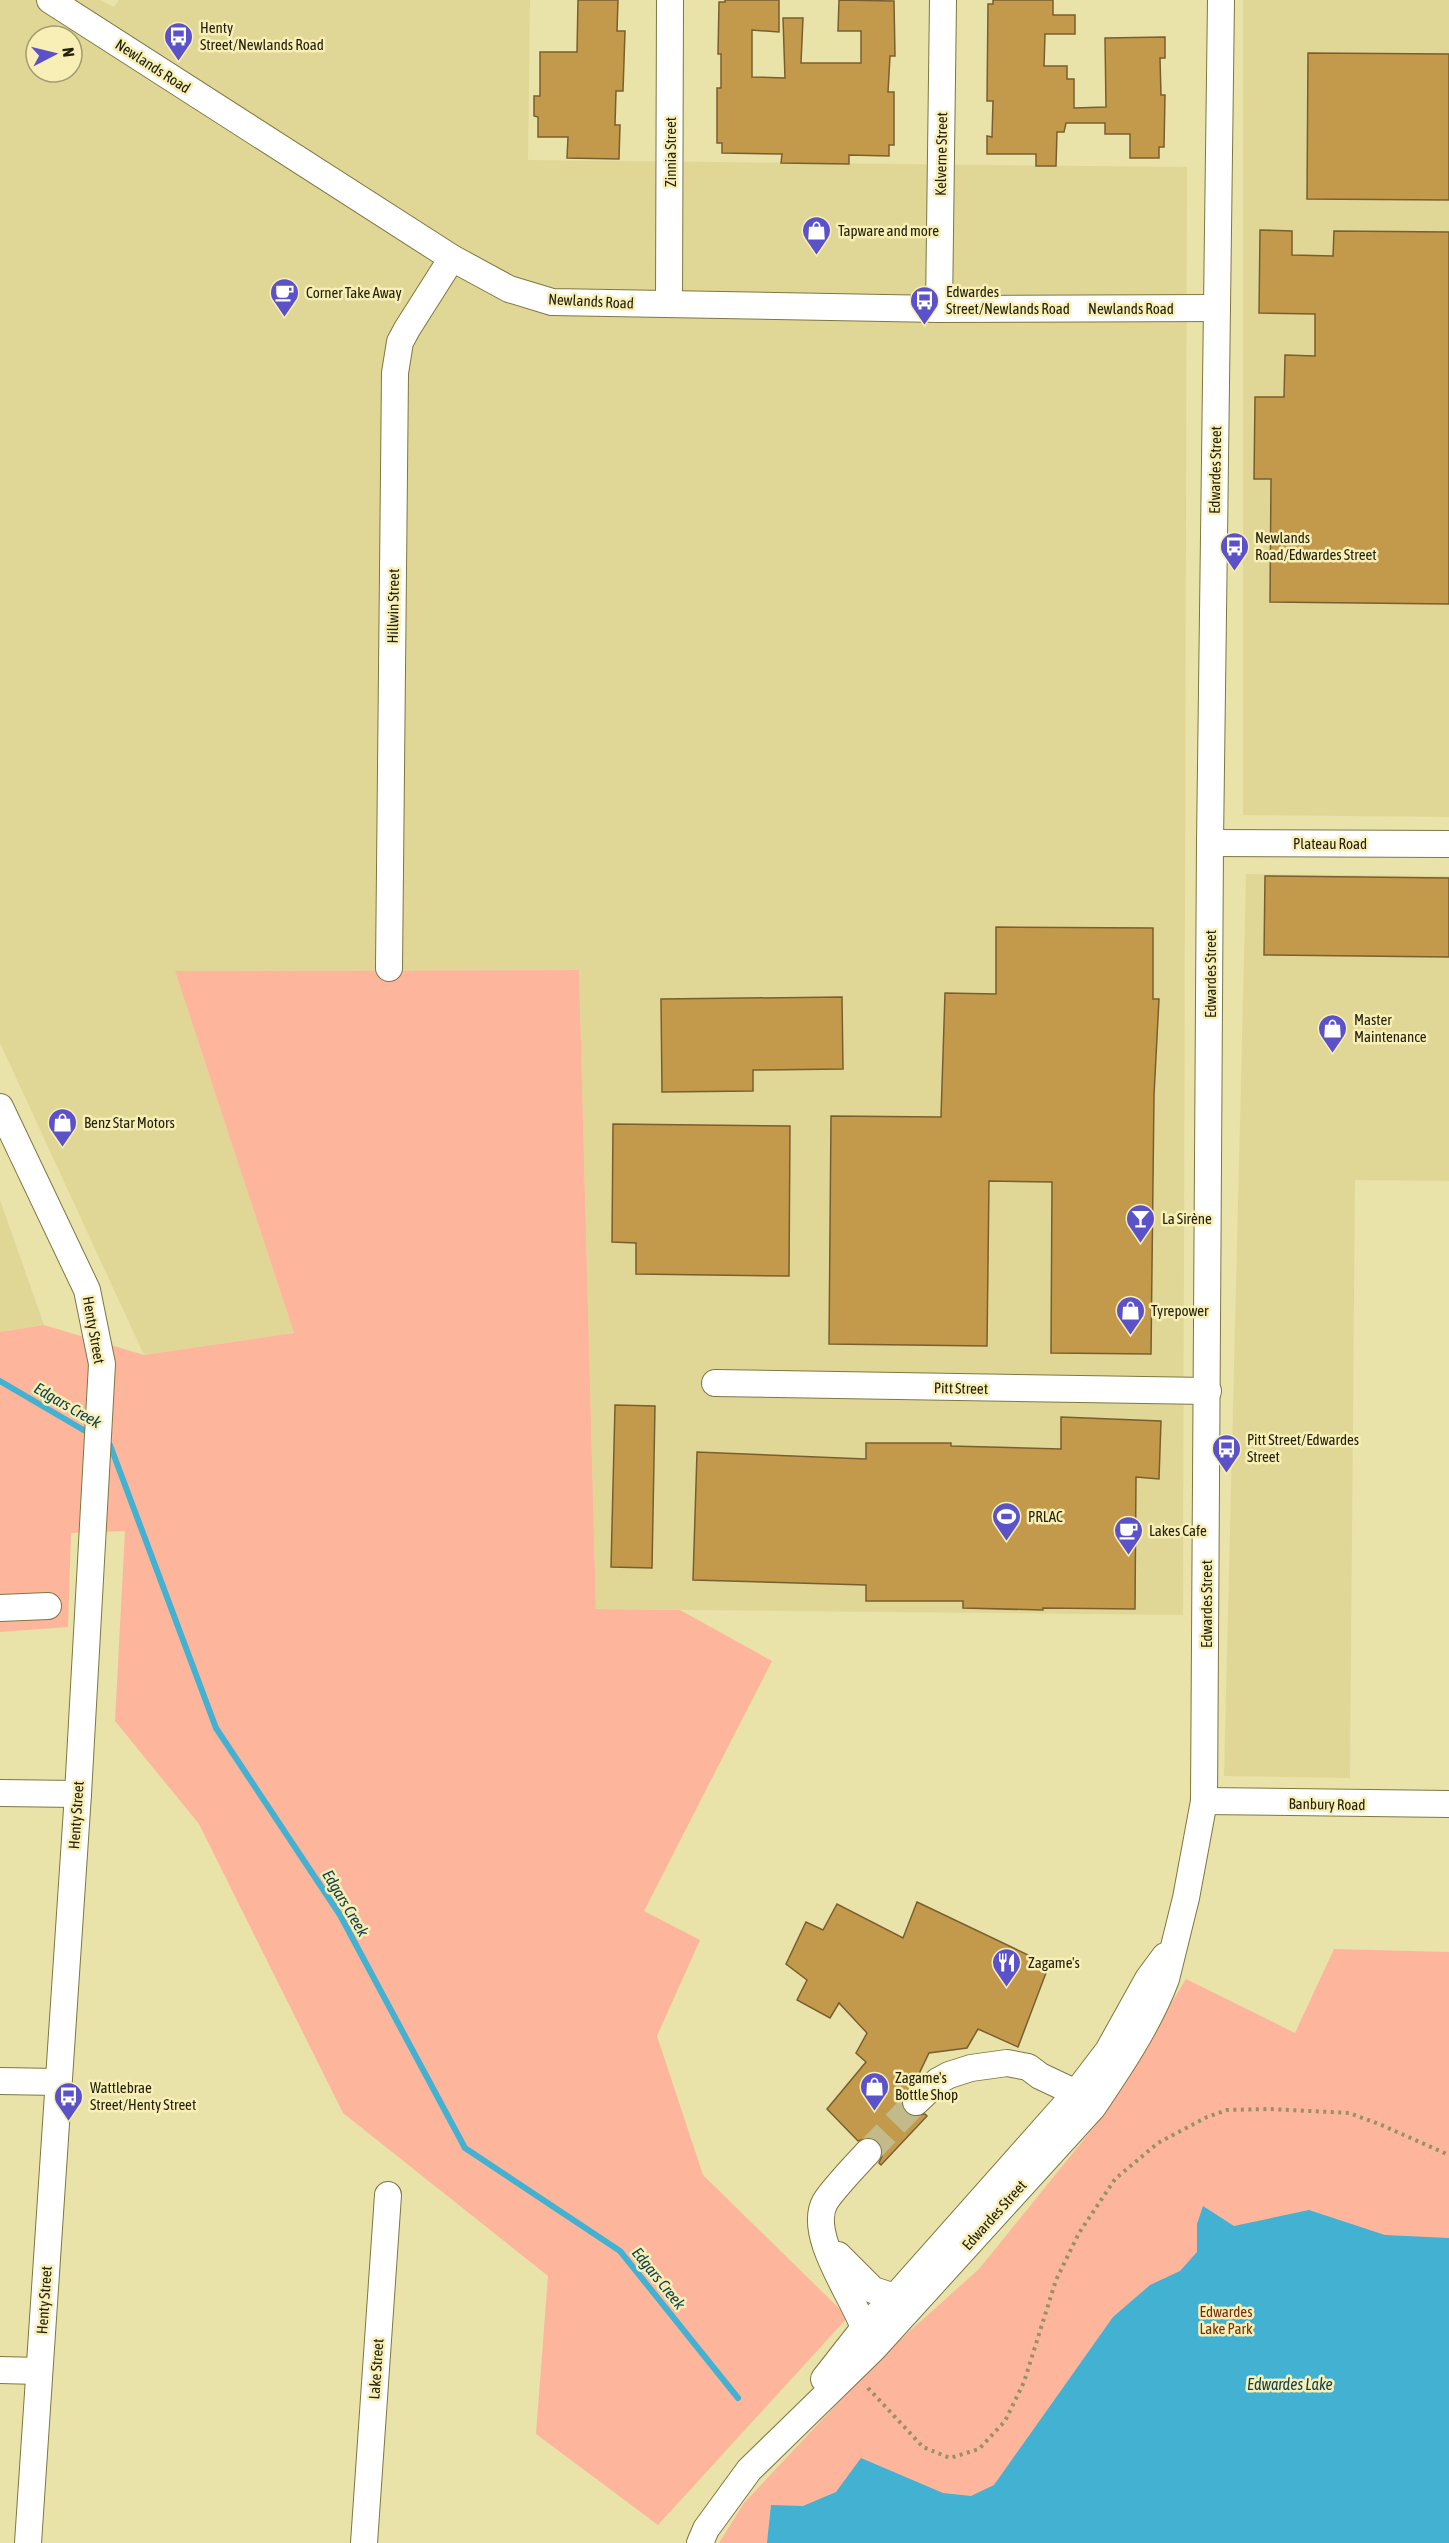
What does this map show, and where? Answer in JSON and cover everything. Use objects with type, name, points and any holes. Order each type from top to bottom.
[{"type":"street","name":"Newlands Road","points":[[50,0],[452,258],[509,289],[552,302],[939,309],[1217,308]]},
{"type":"street","name":"Zinnia Street","points":[[669,304],[670,0]]},
{"type":"street","name":"Kelverne Street","points":[[939,309],[943,0]]},
{"type":"street","name":"Edwardes Street","points":[[766,2452],[843,2380],[898,2311],[1081,2104],[1148,1979],[1173,1945],[1186,1898],[1204,1802],[1210,843],[1221,0]]},
{"type":"street","name":"Hillwin Street","points":[[389,968],[395,373],[400,342],[452,258]]},
{"type":"street","name":"Plateau Road","points":[[1210,843],[1449,844]]},
{"type":"street","name":"Henty Street","points":[[0,1107],[87,1290],[102,1365],[78,1794],[28,2543]]},
{"type":"street","name":"Pitt Street","points":[[715,1383],[1208,1391]]},
{"type":"street","points":[[0,1608],[48,1606]]},
{"type":"street","points":[[0,1793],[78,1794]]},
{"type":"street","name":"Banbury Road","points":[[1204,1802],[1449,1804]]},
{"type":"street","points":[[916,2102],[938,2081],[971,2068],[1007,2063],[1028,2067],[1081,2104]]},
{"type":"street","points":[[0,2081],[58,2082]]},
{"type":"street","points":[[864,2328],[822,2237],[822,2213],[825,2202],[868,2151]]},
{"type":"street","name":"Lake Street","points":[[364,2543],[388,2195]]},
{"type":"street","points":[[822,2237],[848,2266],[898,2311]]},
{"type":"street","name":"Edwardes Street","points":[[700,2543],[706,2529],[730,2495],[864,2328],[898,2311]]},
{"type":"street","points":[[0,2370],[39,2371]]},
{"type":"path","points":[[861,2395],[868,2388],[923,2447],[951,2458],[979,2449],[1005,2421],[1024,2382],[1056,2280],[1079,2233],[1115,2179],[1158,2143],[1207,2117],[1227,2110],[1269,2109],[1349,2113],[1449,2155]]},
{"type":"shaded area","points":[[0,0],[100,0],[114,7],[119,0],[530,0],[528,160],[1187,167],[1183,1615],[596,1609],[579,970],[175,971],[294,1333],[144,1355],[0,1043]]},
{"type":"shaded area","points":[[1243,0],[1449,0],[1449,817],[1243,815]]},
{"type":"shaded area","points":[[1246,874],[1449,876],[1449,1181],[1355,1180],[1350,1778],[1224,1776]]},
{"type":"shaded area","points":[[0,1200],[44,1325],[0,1332]]},
{"type":"green space","points":[[579,970],[596,1609],[680,1610],[772,1661],[644,1911],[700,1940],[657,2036],[703,2175],[848,2317],[658,2525],[536,2434],[548,2276],[343,2113],[199,1824],[115,1721],[125,1531],[71,1533],[68,1627],[0,1632],[0,1332],[44,1325],[144,1355],[294,1333],[175,971]]},
{"type":"green space","name":"Edwardes Lake Park","points":[[1334,1949],[1449,1952],[1449,2543],[719,2543],[744,2503],[882,2356],[979,2269],[1102,2117],[1186,1979],[1295,2033]]},
{"type":"water","name":"Edwardes Lake","points":[[1203,2206],[1234,2226],[1309,2210],[1385,2235],[1449,2238],[1449,2543],[767,2543],[771,2505],[803,2506],[836,2492],[861,2458],[943,2493],[971,2496],[994,2485],[1113,2317],[1150,2285],[1180,2271],[1197,2252],[1197,2224]]},
{"type":"building","points":[[578,0],[618,0],[617,31],[625,31],[623,91],[616,91],[615,125],[620,125],[619,159],[567,158],[568,137],[538,137],[538,117],[534,116],[534,96],[540,96],[540,52],[577,52]]},
{"type":"building","points":[[725,0],[779,0],[779,32],[752,30],[752,77],[785,78],[783,18],[803,18],[801,63],[861,63],[861,31],[838,31],[839,0],[894,1],[895,56],[890,56],[888,92],[894,92],[894,145],[889,145],[889,156],[849,155],[849,164],[781,163],[782,154],[722,153],[722,143],[717,143],[717,88],[721,88],[721,54],[718,54],[719,2],[725,2]]},
{"type":"building","points":[[993,0],[1053,0],[1053,15],[1075,15],[1075,34],[1045,34],[1044,66],[1067,66],[1067,79],[1074,79],[1074,108],[1106,107],[1105,38],[1165,37],[1165,58],[1160,58],[1161,95],[1165,95],[1164,147],[1159,147],[1159,158],[1130,158],[1130,134],[1105,134],[1105,123],[1066,123],[1064,132],[1057,132],[1056,166],[1036,166],[1036,154],[987,154],[987,136],[992,137],[993,101],[987,101],[988,4],[993,4]]},
{"type":"building","points":[[1308,53],[1449,54],[1449,200],[1307,199]]},
{"type":"building","points":[[1260,230],[1292,231],[1292,255],[1333,256],[1334,231],[1449,232],[1449,604],[1270,602],[1271,479],[1254,479],[1255,397],[1284,397],[1285,355],[1315,356],[1315,314],[1259,313]]},
{"type":"building","points":[[1265,876],[1449,878],[1449,957],[1264,955]]},
{"type":"building","points":[[996,927],[1153,928],[1153,999],[1159,999],[1154,1095],[1151,1354],[1051,1353],[1052,1182],[989,1181],[987,1346],[829,1344],[831,1116],[941,1117],[945,993],[996,994]]},
{"type":"building","points":[[842,997],[843,1069],[753,1070],[753,1091],[662,1092],[661,999]]},
{"type":"building","points":[[613,1124],[790,1126],[789,1276],[636,1274],[636,1243],[612,1242]]},
{"type":"building","points":[[615,1405],[655,1406],[652,1568],[611,1567]]},
{"type":"building","points":[[1061,1417],[1161,1421],[1159,1479],[1136,1477],[1135,1609],[963,1608],[963,1601],[866,1601],[866,1585],[693,1580],[697,1452],[866,1459],[866,1443],[951,1443],[951,1446],[1061,1449]]},
{"type":"building","points":[[917,1902],[1049,1965],[1018,2047],[978,2029],[967,2048],[929,2053],[915,2082],[902,2098],[902,2106],[906,2113],[912,2116],[925,2114],[927,2116],[881,2165],[879,2163],[882,2148],[879,2141],[871,2137],[858,2141],[827,2109],[866,2062],[856,2053],[867,2033],[839,2003],[830,2018],[797,2000],[807,1980],[786,1964],[806,1922],[823,1930],[837,1904],[903,1938]]},
{"type":"waterway","name":"Edgars Creek","points":[[0,1381],[92,1435]]},
{"type":"waterway","name":"Edgars Creek","points":[[104,1441],[110,1445],[216,1728],[340,1915],[465,2148],[620,2251],[738,2398]]},
{"type":"tunnel","points":[[868,2152],[916,2102]]},
{"type":"place","name":"Henty Street/Newlands Road","points":[[179,62]]},
{"type":"place","name":"Tapware and more","points":[[817,256]]},
{"type":"place","name":"Corner Take Away","points":[[285,318]]},
{"type":"place","name":"Edwardes Street/Newlands Road","points":[[925,326]]},
{"type":"place","name":"Newlands Road/Edwardes Street","points":[[1234,572]]},
{"type":"place","name":"Master Maintenance","points":[[1333,1054]]},
{"type":"place","name":"Benz Star Motors","points":[[63,1148]]},
{"type":"place","name":"La Sirène","points":[[1141,1244]]},
{"type":"place","name":"Tyrepower","points":[[1130,1336]]},
{"type":"place","name":"Pitt Street/Edwardes Street","points":[[1226,1474]]},
{"type":"place","name":"PRLAC","points":[[1007,1542]]},
{"type":"place","name":"Lakes Cafe","points":[[1128,1556]]},
{"type":"place","name":"Zagame's","points":[[1007,1988]]},
{"type":"place","name":"Zagame's Bottle Shop","points":[[874,2112]]},
{"type":"place","name":"Wattlebrae Street/Henty Street","points":[[69,2122]]}]
